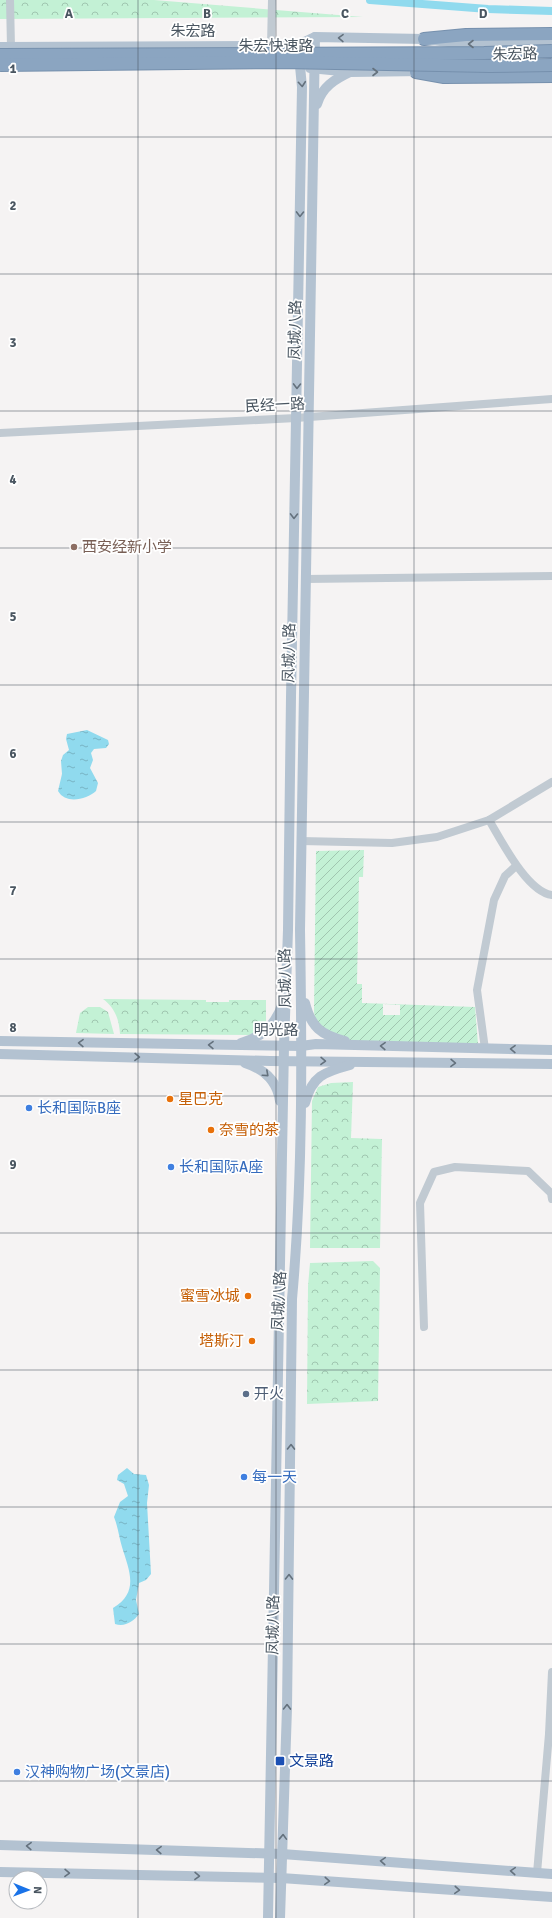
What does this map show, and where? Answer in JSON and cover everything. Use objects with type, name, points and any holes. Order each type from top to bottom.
[{"type":"highway","points":[[424,39],[466,35],[552,34]]},
{"type":"highway","name":"朱宏快速路","points":[[0,55],[552,52]]},
{"type":"highway","name":"朱宏快速路","points":[[0,66],[277,62],[490,66],[552,65]]},
{"type":"highway","points":[[416,72],[444,77],[552,76]]},
{"type":"main road","name":"朱宏路","points":[[0,47],[272,46],[298,45],[315,37],[424,39],[465,44],[552,43]]},
{"type":"main road","name":"凤城八路","points":[[280,1918],[287,1708],[292,1299],[297,1242],[302,1061],[300,986],[301,841],[315,37]]},
{"type":"main road","name":"凤城八路","points":[[268,1918],[302,87],[298,45]]},
{"type":"main road","name":"朱宏路","points":[[0,71],[287,66],[351,72],[416,72],[437,69],[552,68]]},
{"type":"main road","points":[[314,115],[322,92],[334,79],[351,72]]},
{"type":"main road","points":[[231,1045],[260,1036],[270,1028],[282,1007],[286,986]]},
{"type":"main road","points":[[300,986],[307,1014],[316,1027],[327,1035],[360,1045]]},
{"type":"main road","name":"明光路","points":[[0,1041],[284,1046],[316,1044],[552,1050]]},
{"type":"main road","name":"明光路","points":[[0,1054],[284,1061],[552,1064]]},
{"type":"main road","points":[[231,1060],[253,1065],[268,1074],[277,1089],[283,1126]]},
{"type":"main road","points":[[300,1125],[308,1092],[316,1079],[333,1069],[360,1062]]},
{"type":"main road","points":[[0,1845],[282,1854],[552,1874]]},
{"type":"main road","points":[[0,1872],[281,1878],[552,1897]]},
{"type":"street","points":[[10,0],[11,47]]},
{"type":"street","points":[[272,0],[272,46]]},
{"type":"street","name":"民经一路","points":[[0,433],[296,418],[552,398]]},
{"type":"street","points":[[305,579],[552,576]]},
{"type":"street","points":[[301,841],[392,843],[436,837],[489,820],[552,782]]},
{"type":"street","points":[[489,820],[516,866],[544,894],[552,895]]},
{"type":"street","points":[[485,1049],[477,990],[494,900],[505,876],[516,866]]},
{"type":"street","points":[[424,1327],[420,1203],[434,1172],[454,1167],[528,1171],[551,1193],[552,1199]]},
{"type":"street","points":[[537,1872],[550,1734],[552,1672]]},
{"type":"green space","points":[[0,0],[154,0],[363,17],[0,19]]},
{"type":"green space","points":[[364,850],[363,877],[359,877],[357,984],[362,984],[362,1003],[475,1007],[478,1044],[340,1041],[316,1029],[314,1011],[316,851]],"holes":[[[383,1004],[400,1005],[400,1015],[383,1015]]]},
{"type":"green space","points":[[103,999],[206,1000],[206,1002],[229,1002],[229,1000],[266,1000],[266,1024],[254,1034],[249,1035],[120,1034],[116,1014],[111,1006]]},
{"type":"green space","points":[[88,1007],[100,1007],[108,1012],[114,1034],[76,1033],[80,1013]]},
{"type":"green space","points":[[353,1082],[351,1138],[382,1139],[380,1248],[310,1248],[312,1101],[318,1087],[331,1083]]},
{"type":"green space","points":[[373,1261],[380,1268],[378,1401],[307,1404],[308,1286],[310,1263]]},
{"type":"water","points":[[87,730],[108,740],[109,744],[106,748],[94,749],[91,753],[93,760],[90,768],[98,783],[96,791],[82,798],[66,798],[58,791],[62,774],[61,761],[63,755],[69,750],[66,739],[67,734]]},
{"type":"water","points":[[127,1468],[134,1474],[146,1475],[149,1485],[147,1503],[151,1574],[146,1580],[139,1583],[136,1600],[139,1614],[128,1623],[119,1625],[115,1624],[113,1608],[127,1595],[130,1588],[130,1580],[114,1517],[120,1502],[128,1496],[124,1484],[117,1480],[118,1475]]},
{"type":"waterway","points":[[370,0],[488,9],[552,11]]},
{"type":"place","name":"西安经新小学","points":[[74,547]]},
{"type":"place","name":"星巴克","points":[[170,1099]]},
{"type":"place","name":"长和国际B座","points":[[29,1108]]},
{"type":"place","name":"奈雪的茶","points":[[211,1130]]},
{"type":"place","name":"长和国际A座","points":[[171,1167]]},
{"type":"place","name":"蜜雪冰城","points":[[248,1296]]},
{"type":"place","name":"塔斯汀","points":[[252,1341]]},
{"type":"place","name":"开火","points":[[246,1394]]},
{"type":"place","name":"每一天","points":[[244,1477]]},
{"type":"place","name":"文景路","points":[[280,1761]]},
{"type":"place","name":"汉神购物广场(文景店)","points":[[17,1772]]}]
